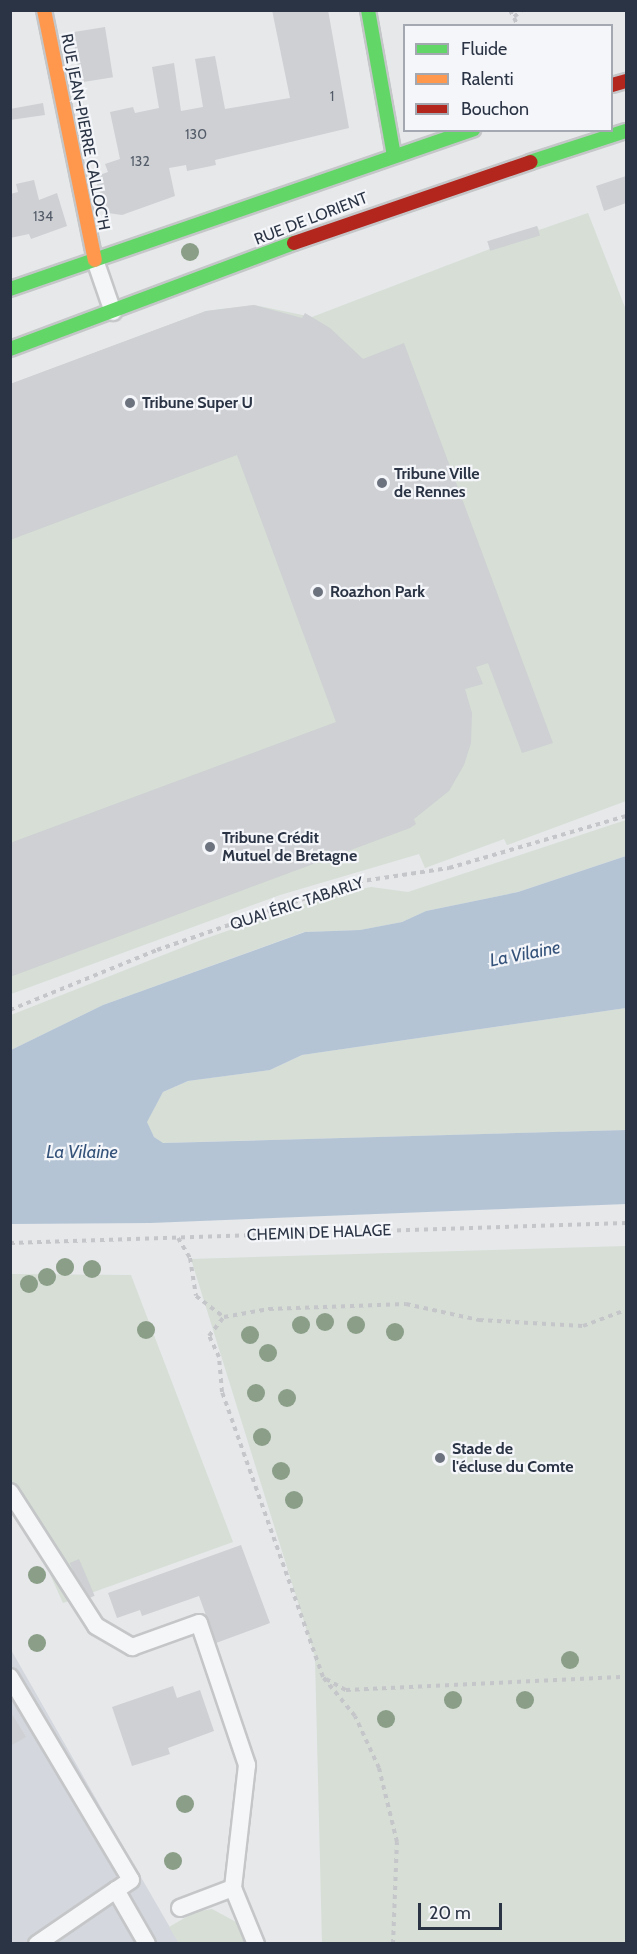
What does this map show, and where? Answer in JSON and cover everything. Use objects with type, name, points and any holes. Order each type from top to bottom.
[{"type":"main road","name":"RUE JEAN-PIERRE CALLOC'H","points":[[44,10],[95,260]]},
{"type":"main road","points":[[368,10],[394,156]]},
{"type":"main road","name":"RUE DE LORIENT","points":[[10,349],[113,312],[383,208],[627,131]]},
{"type":"main road","name":"RUE DE LORIENT","points":[[10,289],[467,132]]},
{"type":"lane","points":[[95,260],[113,312]]},
{"type":"lane","points":[[10,1492],[96,1626],[132,1647],[199,1623],[247,1765],[233,1888],[256,1944]]},
{"type":"lane","points":[[10,1677],[131,1880],[37,1944]]},
{"type":"lane","points":[[180,1908],[233,1888]]},
{"type":"lane","points":[[116,1890],[147,1944]]},
{"type":"path","points":[[510,10],[517,24]]},
{"type":"path","points":[[514,17],[522,10]]},
{"type":"path","name":"QUAI ÉRIC TABARLY","points":[[10,1010],[157,950],[349,883],[449,868],[627,816]]},
{"type":"path","name":"CHEMIN DE HALAGE","points":[[10,1243],[627,1223]]},
{"type":"path","points":[[178,1238],[190,1258],[196,1296],[224,1317]]},
{"type":"path","points":[[393,1944],[397,1842],[379,1768],[355,1716],[323,1677],[222,1392],[219,1357],[209,1336],[224,1317],[269,1309],[406,1304],[478,1320],[584,1326],[627,1310]]},
{"type":"path","points":[[323,1677],[346,1690],[627,1677]]},
{"type":"shaded area","name":"Roazhon Park","points":[[588,213],[626,310],[626,801],[507,845],[504,839],[425,868],[419,854],[280,895],[11,994],[11,384],[206,311],[254,305],[312,317],[490,249],[537,226],[539,230]]},
{"type":"shaded area","points":[[626,820],[626,856],[518,892],[426,911],[402,922],[360,930],[304,932],[103,1005],[11,1050],[11,1015],[204,939],[328,896],[371,887],[408,892]]},
{"type":"shaded area","points":[[626,1008],[626,1130],[162,1143],[154,1137],[146,1122],[163,1092],[188,1081],[270,1070],[302,1055]]},
{"type":"shaded area","name":"Stade de l'écluse du Comte","points":[[626,1246],[626,1943],[322,1943],[315,1657],[191,1259]]},
{"type":"shaded area","points":[[10,1274],[131,1275],[233,1542],[63,1603],[11,1487]]},
{"type":"shaded area","points":[[10,1648],[131,1860],[179,1943],[11,1943]]},
{"type":"shaded area","points":[[212,1909],[236,1922],[248,1943],[179,1943],[169,1927],[195,1912]]},
{"type":"water","name":"La Vilaine","points":[[626,856],[626,1008],[302,1055],[270,1070],[188,1081],[163,1092],[147,1122],[154,1137],[163,1143],[626,1130],[626,1204],[150,1223],[11,1224],[11,1050],[103,1005],[305,932],[360,930],[402,922],[426,911],[518,892]]},
{"type":"building","points":[[272,10],[328,10],[349,128],[215,160],[216,165],[187,171],[186,165],[169,168],[175,196],[122,215],[108,213],[94,177],[108,172],[105,164],[120,159],[110,112],[133,107],[135,113],[159,108],[152,67],[174,63],[181,111],[203,107],[195,59],[215,56],[225,109],[290,98]]},
{"type":"building","points":[[105,27],[113,77],[80,83],[72,32]]},
{"type":"building","points":[[43,103],[45,115],[10,120],[10,109]]},
{"type":"building","points":[[626,176],[626,203],[604,211],[596,186]]},
{"type":"building","points":[[34,180],[39,200],[57,193],[67,226],[31,239],[29,234],[10,238],[10,194],[18,192],[16,184]]},
{"type":"building","points":[[537,226],[540,236],[490,251],[487,241]]},
{"type":"building","points":[[254,305],[302,318],[305,313],[330,328],[363,359],[404,343],[553,743],[522,753],[488,663],[476,667],[483,684],[465,689],[472,713],[471,743],[464,765],[449,791],[414,819],[416,824],[410,828],[10,977],[10,843],[336,722],[237,455],[10,540],[10,384],[206,311]]},
{"type":"building","points":[[241,1545],[270,1623],[216,1643],[199,1596],[142,1616],[140,1610],[117,1618],[108,1593]]},
{"type":"building","points":[[79,1559],[95,1596],[85,1600],[70,1563]]},
{"type":"building","points":[[173,1686],[177,1698],[200,1690],[214,1731],[168,1748],[170,1754],[132,1766],[112,1707]]},
{"type":"building","points":[[10,1711],[26,1737],[10,1746]]},
{"type":"traffic: fast","points":[[368,10],[394,156]]},
{"type":"traffic: fast","points":[[530,162],[626,131]]},
{"type":"traffic: fast","points":[[10,289],[467,132]]},
{"type":"traffic: fast","points":[[10,349],[294,243]]},
{"type":"traffic: slow","points":[[44,10],[95,260]]},
{"type":"traffic: jam","points":[[613,85],[626,81]]},
{"type":"traffic: jam","points":[[294,243],[530,162]]},
{"type":"place","name":"Tribune Super U","points":[[130,403]]},
{"type":"place","name":"Tribune Ville de Rennes","points":[[382,483]]},
{"type":"place","name":"Roazhon Park","points":[[318,592]]},
{"type":"place","name":"Tribune Crédit Mutuel de Bretagne","points":[[210,847]]},
{"type":"place","name":"Stade de l'écluse du Comte","points":[[440,1458]]}]
